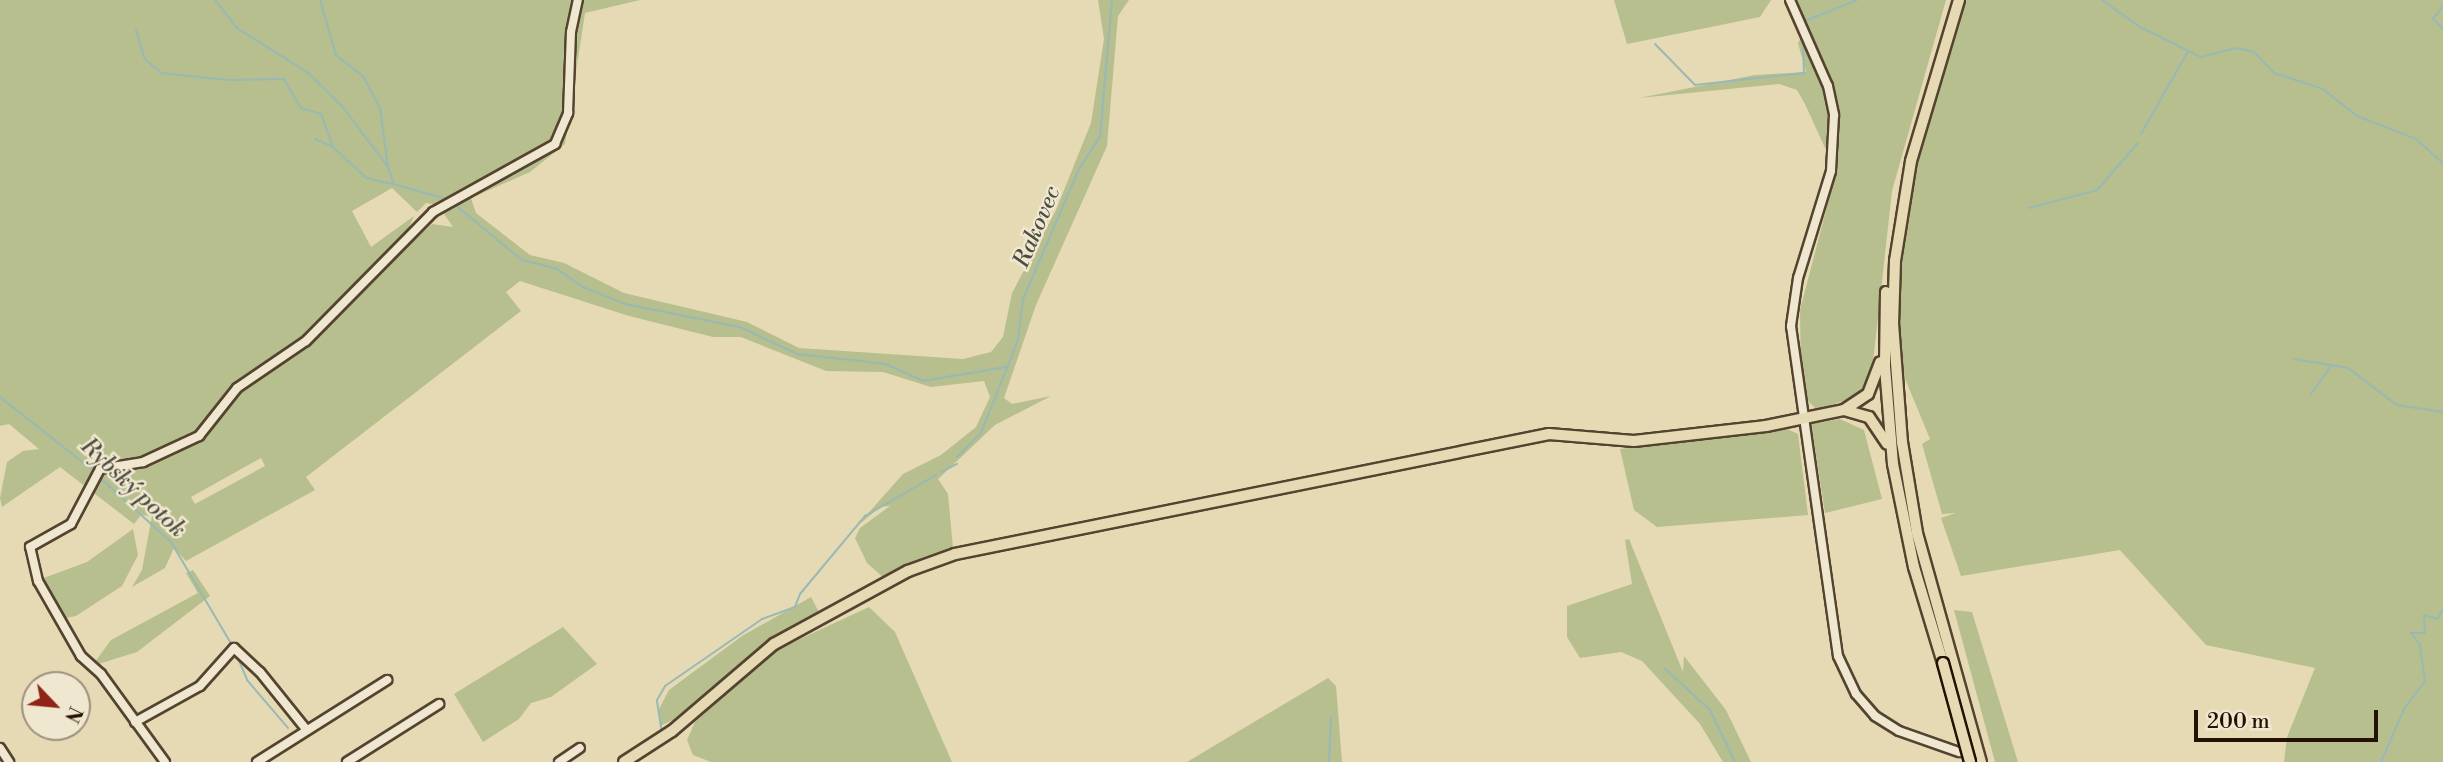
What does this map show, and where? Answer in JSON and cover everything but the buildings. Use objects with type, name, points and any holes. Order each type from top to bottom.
[{"type":"highway","points":[[1844,410],[1863,399],[1876,381],[1884,332],[1899,186],[1952,0]]},
{"type":"highway","points":[[1959,0],[1911,161],[1893,295],[1906,476],[1970,762]]},
{"type":"highway","points":[[1884,332],[1893,464],[1914,568],[1981,762]]},
{"type":"highway","points":[[1844,410],[1875,421],[1893,464]]},
{"type":"main road","points":[[624,762],[673,731],[774,644],[939,558],[1051,530],[1541,435],[1634,441],[1803,419],[1844,410]]},
{"type":"street","points":[[165,762],[57,617],[38,581],[30,547],[71,524],[100,469],[143,462],[199,436],[237,388],[306,341],[433,212],[555,144],[568,113],[571,32],[578,0]]},
{"type":"street","points":[[1790,0],[1828,86],[1834,115],[1830,171],[1792,307],[1792,351],[1835,642],[1845,676],[1864,705],[1886,724],[1959,752]]},
{"type":"street","points":[[135,722],[200,686],[234,648],[260,672],[305,728]]},
{"type":"street","points":[[257,762],[305,728],[387,680]]},
{"type":"street","points":[[347,762],[439,704]]},
{"type":"street","points":[[0,748],[9,762]]},
{"type":"street","points":[[559,762],[580,748]]},
{"type":"green space","points":[[0,0],[640,0],[585,13],[565,144],[530,172],[471,198],[476,213],[530,255],[564,263],[624,293],[747,322],[799,348],[963,359],[991,352],[1003,337],[1012,293],[1056,210],[1091,123],[1104,39],[1098,0],[1129,0],[1118,16],[1107,146],[1036,305],[1004,398],[1012,404],[1051,396],[995,425],[938,479],[948,494],[953,548],[884,578],[867,563],[855,538],[860,528],[890,506],[880,507],[856,527],[903,474],[941,455],[976,427],[990,397],[984,381],[931,387],[883,372],[826,371],[741,337],[713,337],[629,316],[520,281],[506,292],[521,311],[306,477],[315,490],[186,561],[174,548],[165,568],[132,587],[142,570],[152,516],[141,515],[134,524],[60,467],[2,507],[0,498],[7,462],[23,451],[39,449],[9,424],[0,426]],"holes":[[[392,188],[417,212],[426,203],[438,205],[453,227],[432,224],[353,295],[320,335],[256,380],[254,371],[293,347],[408,230],[414,216],[371,247],[352,211]],[[261,458],[265,466],[195,504],[191,497]]]},
{"type":"green space","points":[[1614,0],[1771,0],[1760,17],[1627,44]]},
{"type":"green space","points":[[1797,0],[1946,0],[1892,191],[1872,371],[1857,396],[1817,410],[1805,398],[1801,381],[1800,310],[1836,172],[1805,104],[1797,90],[1779,84],[1639,98],[1755,75],[1806,72],[1798,43],[1807,26]]},
{"type":"green space","points":[[1965,0],[2443,0],[2443,762],[2284,762],[2287,737],[2315,668],[2206,645],[2120,550],[1961,576],[1941,518],[1956,513],[1942,514],[1922,444],[1930,439],[1899,364],[1898,320],[1904,228],[1917,161]]},
{"type":"green space","points":[[1840,419],[1864,430],[1882,499],[1825,513],[1811,424]]},
{"type":"green space","points":[[1787,429],[1798,434],[1808,515],[1657,527],[1634,510],[1620,449]]},
{"type":"green space","points":[[133,529],[138,555],[122,586],[76,616],[61,619],[41,579],[87,562]]},
{"type":"green space","points":[[1629,539],[1683,672],[1684,656],[1726,710],[1751,762],[1723,762],[1700,724],[1642,661],[1621,652],[1580,658],[1567,637],[1567,606],[1632,584],[1625,540]]},
{"type":"green space","points":[[193,570],[210,596],[137,652],[92,666],[111,640],[198,593],[186,573]]},
{"type":"green space","points":[[811,597],[820,614],[772,638],[675,719],[660,726],[658,711],[669,690],[742,636]]},
{"type":"green space","points":[[869,607],[895,632],[952,762],[711,762],[693,755],[687,740],[695,722],[772,652]]},
{"type":"green space","points":[[1954,610],[1972,612],[2018,762],[1995,762]]},
{"type":"green space","points":[[563,627],[597,664],[551,697],[531,703],[519,719],[483,742],[454,694]]},
{"type":"green space","points":[[1328,678],[1336,686],[1342,762],[1187,762]]},
{"type":"waterway","points":[[215,0],[237,28],[307,72],[342,106],[388,167],[394,184],[446,199]]},
{"type":"waterway","points":[[320,0],[336,55],[363,76],[380,108],[388,167]]},
{"type":"waterway","name":"Rakovec","points":[[957,457],[981,433],[1018,340],[1023,299],[1079,169],[1100,137],[1112,0]]},
{"type":"waterway","points":[[1805,21],[1857,0]]},
{"type":"waterway","points":[[2102,0],[2140,27],[2201,57],[2237,48],[2254,52],[2274,73],[2323,89],[2357,116],[2416,139],[2443,163]]},
{"type":"waterway","points":[[2443,6],[2433,19],[2443,29]]},
{"type":"waterway","points":[[136,30],[145,59],[161,73],[229,80],[284,79],[301,108],[321,114],[333,147],[366,178],[393,184]]},
{"type":"waterway","points":[[1655,44],[1695,85],[1804,73],[1803,40]]},
{"type":"waterway","points":[[2141,134],[2187,53]]},
{"type":"waterway","points":[[315,139],[333,147]]},
{"type":"waterway","points":[[2029,208],[2097,190],[2138,143]]},
{"type":"waterway","points":[[454,204],[522,260],[557,269],[583,287],[625,304],[740,327],[797,354],[886,364],[923,381],[1006,367]]},
{"type":"waterway","points":[[2294,359],[2348,368],[2397,405],[2443,412]]},
{"type":"waterway","points":[[2310,395],[2332,365]]},
{"type":"waterway","name":"Rybský potok","points":[[0,397],[95,472]]},
{"type":"waterway","name":"Rakovec","points":[[941,472],[957,464]]},
{"type":"waterway","name":"Rakovec","points":[[662,733],[657,700],[665,686],[762,619],[795,607],[800,594],[865,516],[936,475]]},
{"type":"waterway","name":"Rybský potok","points":[[98,476],[171,542],[232,645]]},
{"type":"waterway","points":[[2381,762],[2404,709],[2425,681],[2420,645],[2411,633],[2425,633],[2424,615],[2437,619],[2443,609]]},
{"type":"waterway","name":"Rybský potok","points":[[237,656],[247,680],[288,728]]},
{"type":"waterway","points":[[1664,668],[1710,710],[1735,762]]},
{"type":"waterway","points":[[1329,762],[1331,718]]}]
